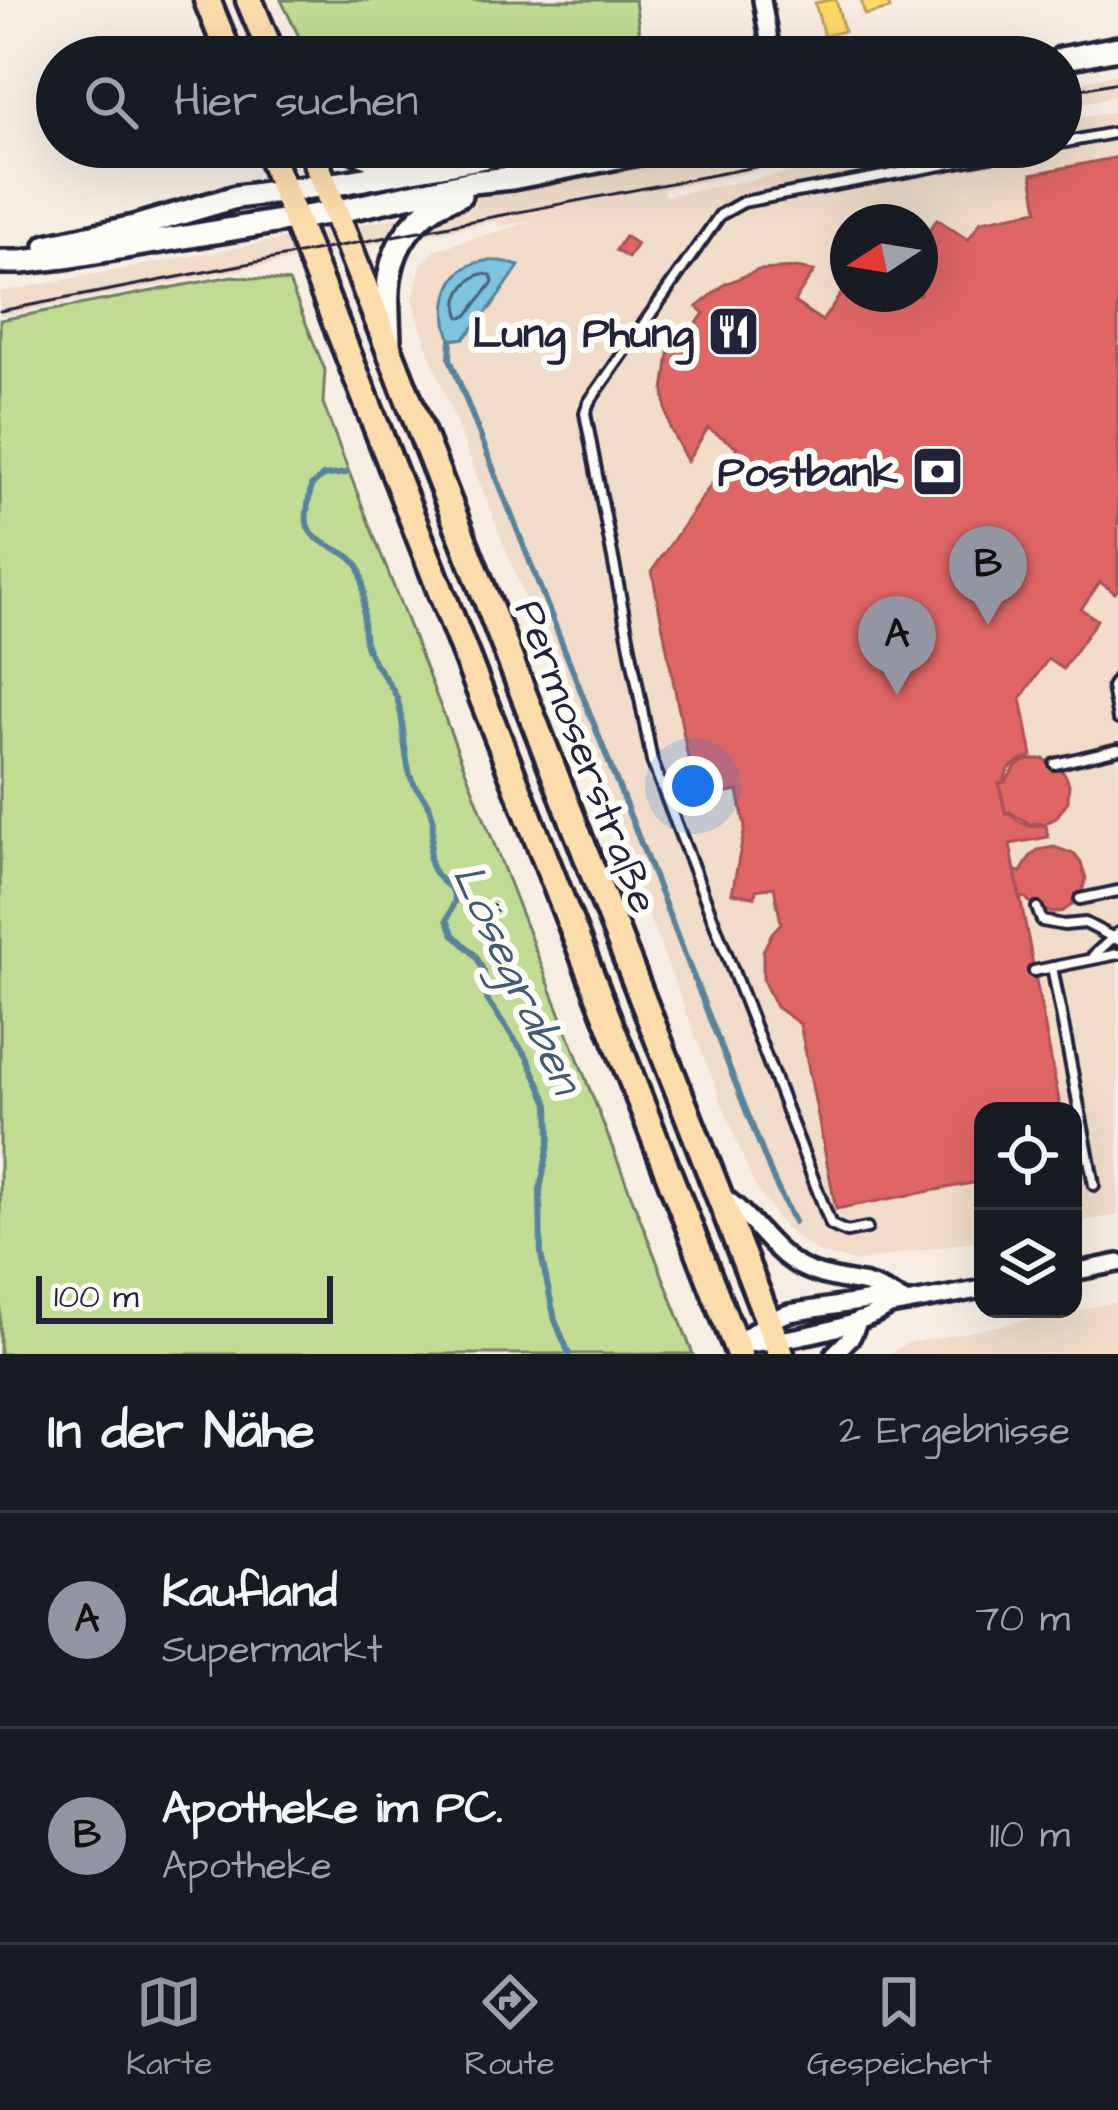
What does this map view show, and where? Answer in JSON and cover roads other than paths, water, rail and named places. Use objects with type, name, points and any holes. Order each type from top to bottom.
[{"type":"main road","points":[[207,0],[222,36]]},
{"type":"main road","points":[[249,0],[264,36]]},
{"type":"main road","points":[[1082,54],[1118,48]]},
{"type":"main road","name":"Permoserstraße","points":[[276,168],[737,1350]]},
{"type":"main road","name":"Permoserstraße","points":[[319,168],[775,1339]]},
{"type":"main road","points":[[391,168],[397,171]]},
{"type":"main road","points":[[0,259],[236,197],[415,168]]},
{"type":"main road","points":[[0,259],[22,262],[72,256],[563,168]]},
{"type":"main road","points":[[389,353],[391,265],[416,220],[442,200],[512,178]]},
{"type":"street","points":[[761,0],[768,36]]},
{"type":"street","points":[[718,1193],[738,1206],[796,1265],[869,1285],[908,1303]]},
{"type":"street","points":[[1082,1270],[1118,1263]]},
{"type":"street","points":[[737,1350],[875,1316],[890,1306],[974,1291]]},
{"type":"street","points":[[775,1339],[789,1313],[872,1300],[890,1306]]},
{"type":"street","points":[[834,1354],[852,1336],[859,1320]]},
{"type":"lane","points":[[1082,139],[1118,132]]},
{"type":"lane","points":[[867,1228],[847,1232],[830,1226],[652,761],[585,413],[720,214],[742,202],[910,168]]},
{"type":"lane","points":[[1118,678],[1112,687],[1118,718]]},
{"type":"lane","points":[[1055,764],[1118,749]]},
{"type":"lane","points":[[1080,899],[1118,891]]},
{"type":"lane","points":[[1037,908],[1042,921],[1085,923],[1116,937],[1087,960]]},
{"type":"lane","points":[[1034,971],[1118,954]]},
{"type":"lane","points":[[1052,967],[1094,1185]]},
{"type":"water","points":[[501,261],[519,266],[464,338],[451,340],[446,305],[452,283],[468,266]]},
{"type":"waterway","points":[[451,340],[450,359],[794,1222]]},
{"type":"waterway","name":"Lösegraben","points":[[346,473],[323,476],[311,486],[307,523],[316,537],[349,557],[360,571],[366,645],[398,701],[410,775],[432,815],[430,862],[455,900],[447,920],[454,935],[476,956],[484,972],[487,1000],[527,1057],[549,1105],[550,1139],[540,1190],[541,1255],[555,1320],[569,1354]]},
{"type":"tram line","points":[[1082,89],[1118,82]]},
{"type":"tram line","points":[[0,311],[749,168]]},
{"type":"place","name":"Lung Phung","points":[[733,332]]},
{"type":"place","name":"Postbank","points":[[937,471]]},
{"type":"place","name":"Apotheke im PC.","points":[[988,625]]},
{"type":"place","name":"Kaufland","points":[[897,695]]}]
